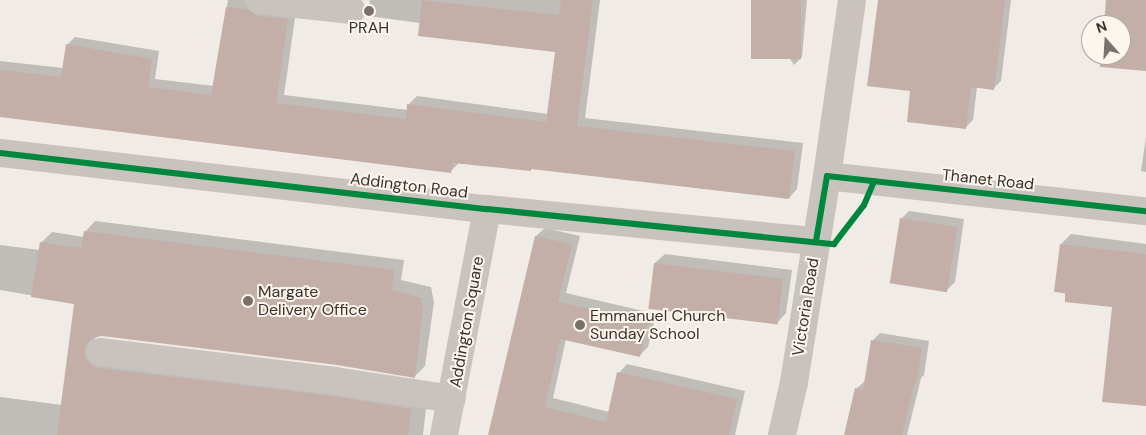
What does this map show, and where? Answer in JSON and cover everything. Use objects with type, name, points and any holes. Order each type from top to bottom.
[{"type":"street","points":[[259,0],[351,10]]},
{"type":"street","name":"Victoria Road","points":[[782,435],[794,382],[827,176],[852,0]]},
{"type":"street","name":"Addington Road","points":[[0,153],[487,209],[816,241]]},
{"type":"street","name":"Thanet Road","points":[[827,176],[1146,212]]},
{"type":"street","name":"Addington Square","points":[[444,435],[487,209]]},
{"type":"street","points":[[100,352],[335,381],[452,399]]},
{"type":"building","points":[[422,0],[559,15],[561,0],[593,0],[577,126],[795,151],[789,199],[531,169],[531,171],[453,163],[451,173],[0,117],[0,70],[61,77],[66,44],[152,59],[148,87],[211,95],[226,7],[247,9],[257,16],[288,19],[276,103],[406,119],[407,104],[546,122],[555,52],[418,36]]},
{"type":"building","points":[[751,0],[801,0],[801,59],[751,59]]},
{"type":"building","points":[[878,0],[1005,0],[994,90],[971,87],[966,129],[907,122],[910,91],[867,86]]},
{"type":"building","points":[[1106,0],[1146,0],[1146,71],[1100,67],[1100,65],[1131,65],[1131,15],[1105,15]]},
{"type":"building","points":[[900,218],[957,227],[947,292],[890,283]]},
{"type":"building","name":"Margate Delivery Office","points":[[84,231],[394,270],[392,290],[421,298],[423,308],[415,378],[337,365],[102,336],[94,337],[88,342],[84,351],[86,359],[90,364],[98,368],[333,396],[411,409],[408,435],[57,435],[74,304],[31,297],[40,242],[81,248]]},
{"type":"building","points":[[535,236],[572,244],[558,302],[648,322],[640,357],[560,339],[545,407],[606,422],[617,372],[737,399],[729,435],[488,435]]},
{"type":"building","points":[[1060,244],[1146,254],[1146,406],[1102,402],[1112,307],[1065,302],[1065,293],[1054,292]]},
{"type":"building","points":[[654,263],[783,279],[777,325],[648,309]]},
{"type":"building","points":[[871,340],[922,348],[916,384],[914,384],[902,435],[844,435],[855,388],[863,390]]},
{"type":"cycle path","points":[[0,153],[487,209],[834,244],[864,205],[874,181]]},
{"type":"cycle path","points":[[816,241],[827,176],[1146,211]]},
{"type":"place","name":"PRAH","points":[[369,11]]},
{"type":"place","name":"Margate Delivery Office","points":[[248,301]]},
{"type":"place","name":"Emmanuel Church Sunday School","points":[[580,325]]}]
